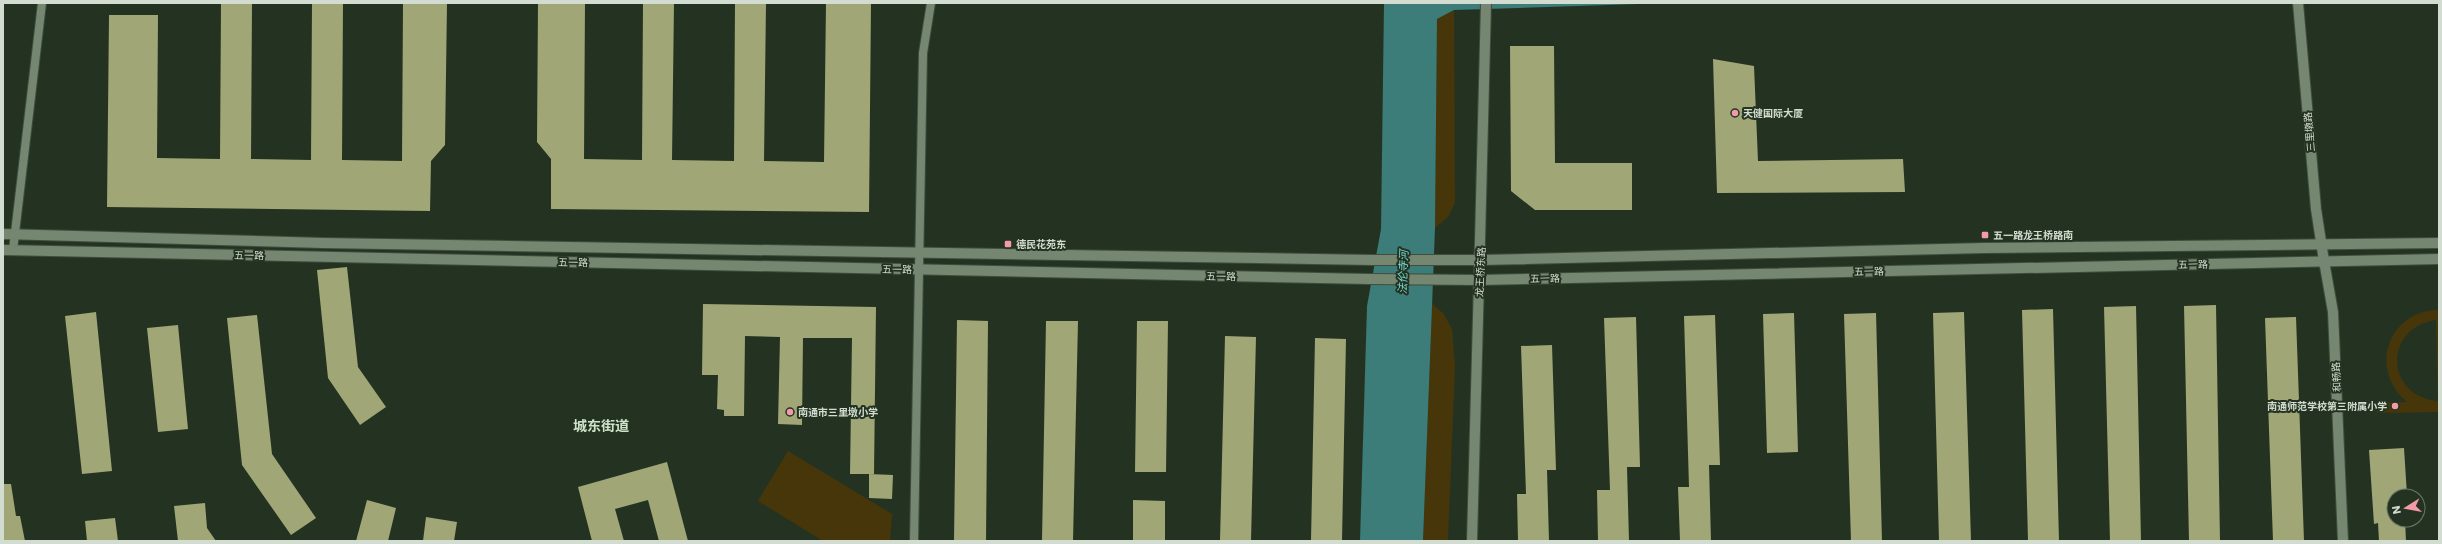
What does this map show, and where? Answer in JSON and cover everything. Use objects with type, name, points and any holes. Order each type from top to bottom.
[{"type":"main road","name":"龙王桥东路","points":[[1472,541],[1481,260],[1487,21],[1486,3]]},
{"type":"main road","name":"三里墩路","points":[[2299,8],[2321,245],[2324,261]]},
{"type":"main road","name":"五一路","points":[[3,234],[323,243],[1373,260],[1481,260],[1984,248],[2439,244]]},
{"type":"main road","name":"五一路","points":[[8,250],[919,270],[1480,280],[2439,259]]},
{"type":"main road","name":"和畅路","points":[[2324,261],[2333,312],[2343,541]]},
{"type":"lane","points":[[8,250],[15,235],[42,3]]},
{"type":"lane","points":[[914,541],[923,53],[931,3]]},
{"type":"shaded area","points":[[1454,10],[1455,203],[1448,217],[1435,228],[1437,19]]},
{"type":"shaded area","points":[[1432,304],[1443,313],[1452,329],[1455,366],[1448,541],[1423,541]]},
{"type":"shaded area","points":[[2439,310],[2439,412],[2377,413],[2377,403],[2407,402],[2395,389],[2388,374],[2387,359],[2389,344],[2396,331],[2407,320],[2421,313]],"holes":[[[2436,320],[2438,401],[2421,396],[2408,388],[2400,376],[2397,362],[2399,348],[2406,336],[2418,326]]]},
{"type":"shaded area","points":[[788,451],[892,514],[890,541],[823,541],[758,501]]},
{"type":"water","name":"法伦寺河","points":[[1384,3],[1669,3],[1454,10],[1437,19],[1435,228],[1423,541],[1360,541],[1367,306],[1381,229]]},
{"type":"building","points":[[221,3],[252,3],[251,159],[311,160],[312,3],[343,3],[342,160],[402,161],[403,3],[447,3],[445,145],[431,161],[430,211],[107,207],[109,15],[158,15],[157,158],[220,159]]},
{"type":"building","points":[[538,3],[585,3],[584,159],[642,160],[643,3],[674,3],[672,160],[734,161],[735,3],[766,3],[764,161],[824,162],[826,3],[871,3],[869,212],[551,209],[551,159],[537,142]]},
{"type":"building","points":[[1510,46],[1554,46],[1555,163],[1632,163],[1632,210],[1535,210],[1511,191]]},
{"type":"building","points":[[1713,59],[1754,66],[1758,161],[1903,159],[1905,192],[1717,193]]},
{"type":"building","points":[[347,267],[358,367],[386,407],[360,425],[328,378],[317,270]]},
{"type":"building","points":[[703,304],[876,307],[874,474],[850,474],[852,338],[803,338],[802,425],[778,424],[780,337],[745,336],[744,416],[724,416],[724,410],[717,409],[718,375],[702,375]]},
{"type":"building","points":[[2216,305],[2220,541],[2189,541],[2184,306]]},
{"type":"building","points":[[2136,306],[2141,541],[2110,541],[2104,307]]},
{"type":"building","points":[[2053,309],[2059,541],[2028,541],[2022,310]]},
{"type":"building","points":[[96,312],[112,471],[82,474],[65,316]]},
{"type":"building","points":[[1964,312],[1971,541],[1939,541],[1933,313]]},
{"type":"building","points":[[1794,313],[1798,452],[1767,453],[1763,314]]},
{"type":"building","points":[[1876,313],[1882,541],[1851,541],[1844,314]]},
{"type":"building","points":[[257,315],[272,454],[316,518],[291,535],[242,465],[227,318]]},
{"type":"building","points":[[1715,315],[1720,465],[1709,465],[1711,541],[1680,541],[1678,487],[1689,487],[1684,316]]},
{"type":"building","points":[[1636,317],[1640,467],[1627,467],[1629,541],[1598,541],[1597,490],[1610,490],[1604,318]]},
{"type":"building","points":[[2296,317],[2304,541],[2273,541],[2265,318]]},
{"type":"building","points":[[957,320],[988,321],[986,541],[954,541]]},
{"type":"building","points":[[1046,321],[1078,321],[1073,541],[1042,541]]},
{"type":"building","points":[[1137,321],[1168,321],[1166,472],[1135,472]]},
{"type":"building","points":[[178,325],[188,429],[158,432],[147,328]]},
{"type":"building","points":[[1225,336],[1256,337],[1251,541],[1220,541]]},
{"type":"building","points":[[1315,338],[1346,339],[1342,541],[1311,541]]},
{"type":"building","points":[[1552,345],[1556,470],[1547,470],[1549,541],[1518,541],[1517,494],[1526,494],[1521,346]]},
{"type":"building","points":[[2404,448],[2407,488],[2386,488],[2386,528],[2405,528],[2406,541],[2379,541],[2378,523],[2374,524],[2369,450]]},
{"type":"building","points":[[667,462],[688,541],[659,541],[648,500],[615,509],[624,541],[592,541],[578,487]]},
{"type":"building","points":[[869,474],[893,475],[892,499],[869,498]]},
{"type":"building","points":[[3,484],[11,484],[16,516],[20,516],[25,541],[3,541]]},
{"type":"building","points":[[367,500],[396,508],[388,541],[356,541]]},
{"type":"building","points":[[1133,500],[1165,501],[1165,541],[1133,541]]},
{"type":"building","points":[[205,503],[207,528],[216,541],[178,541],[174,506]]},
{"type":"building","points":[[426,517],[457,522],[454,541],[423,541]]},
{"type":"building","points":[[115,518],[118,541],[87,541],[85,521]]},
{"type":"place","name":"天健国际大厦","points":[[1735,113]]},
{"type":"place","name":"五一路龙王桥路南","points":[[1985,235]]},
{"type":"place","name":"德民花苑东","points":[[1008,244]]},
{"type":"place","name":"南通师范学校第三附属小学","points":[[2395,406]]},
{"type":"place","name":"南通市三里墩小学","points":[[790,412]]},
{"type":"district","name":"城东街道","points":[[601,426]]}]
